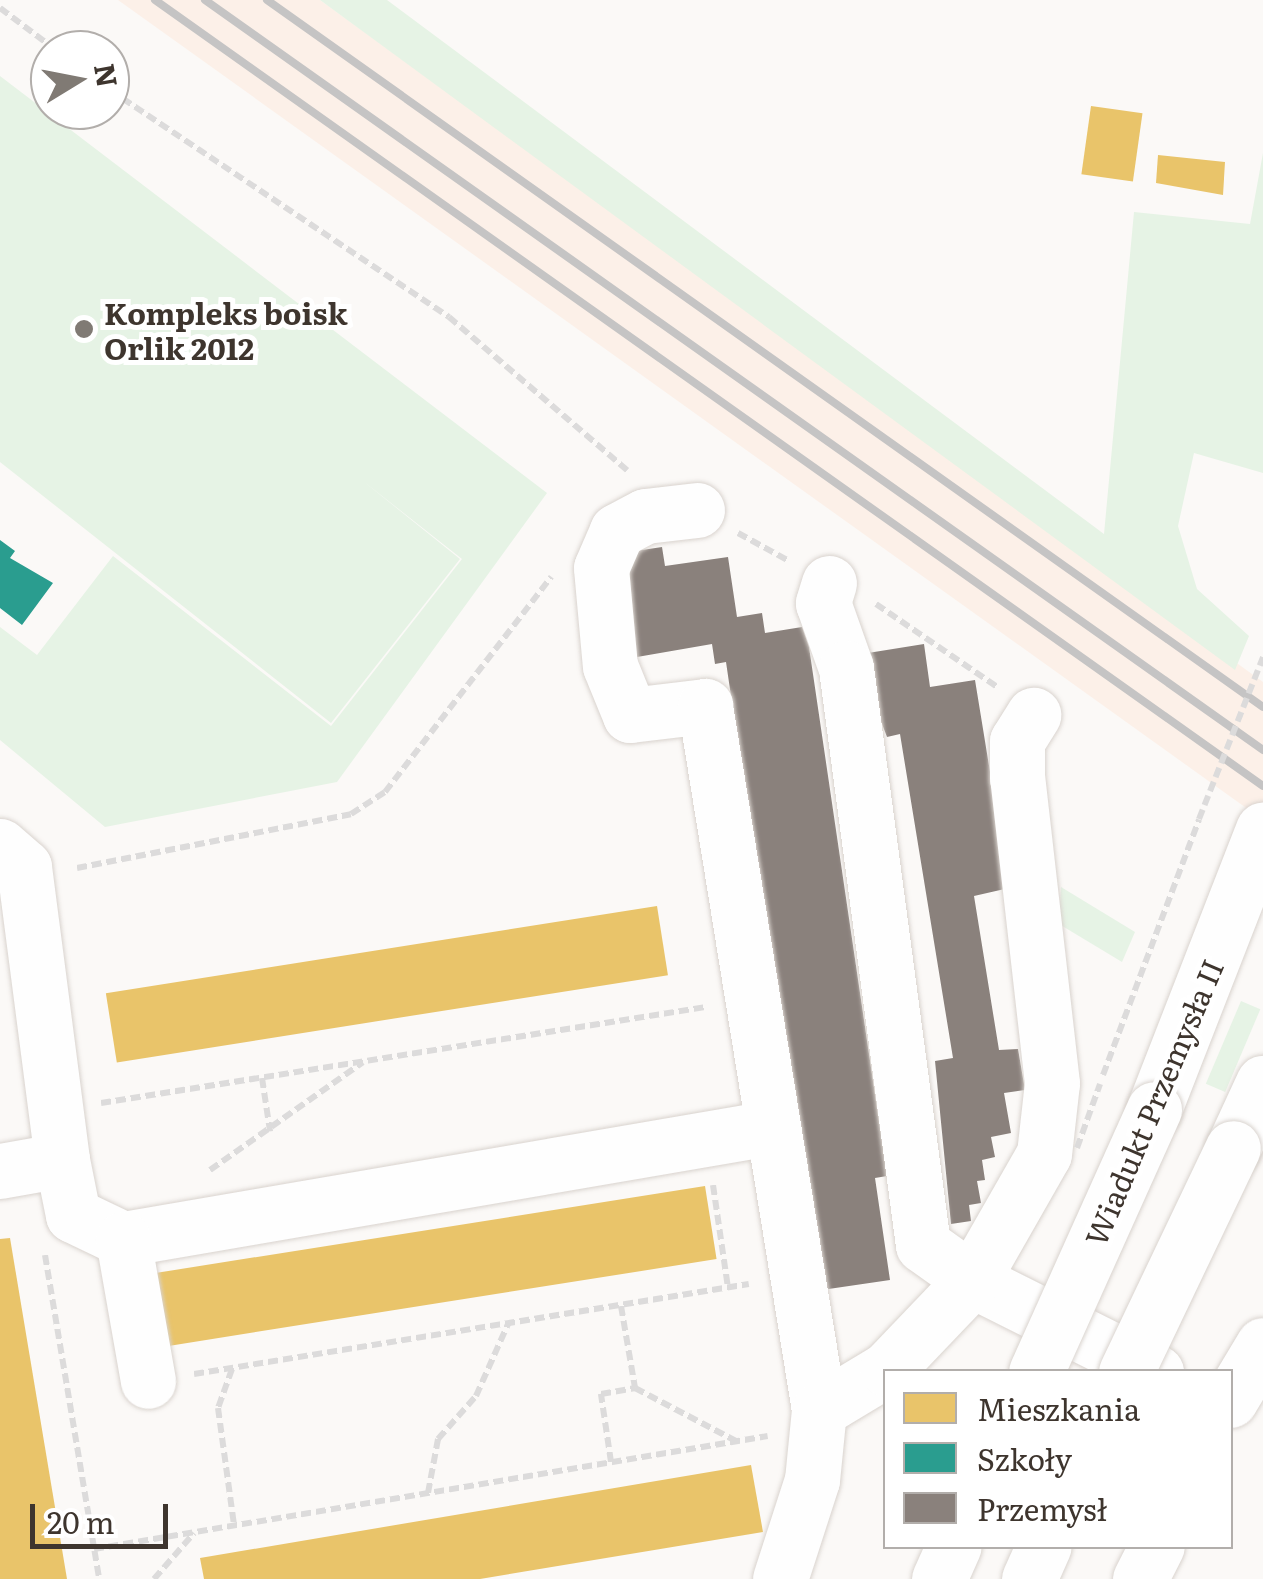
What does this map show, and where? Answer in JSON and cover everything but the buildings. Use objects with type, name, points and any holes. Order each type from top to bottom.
[{"type":"main road","points":[[697,510],[644,516],[616,532],[602,568],[610,666],[630,715],[705,706],[749,1000],[752,1131],[796,1277],[818,1419],[812,1480],[780,1579]]},
{"type":"main road","points":[[829,583],[823,603],[846,668],[923,1245],[972,1280],[1150,1369]]},
{"type":"main road","points":[[887,1369],[972,1280],[1044,1154],[1052,1117],[1017,778],[1017,741],[1033,715]]},
{"type":"main road","name":"Wiadukt Przemysła II","points":[[1037,1369],[1154,1109],[1258,843]]},
{"type":"main road","points":[[0,846],[24,866],[72,1215],[144,1236],[752,1131]]},
{"type":"main road","points":[[1127,1369],[1263,1083]]},
{"type":"main road","points":[[0,1171],[59,1135]]},
{"type":"main road","points":[[144,1236],[148,1381]]},
{"type":"main road","points":[[1233,1395],[1263,1345]]},
{"type":"main road","points":[[818,1419],[883,1372]]},
{"type":"main road","points":[[939,1579],[953,1549]]},
{"type":"main road","points":[[1029,1579],[1043,1549]]},
{"type":"main road","points":[[1140,1579],[1155,1549]]},
{"type":"path","points":[[0,8],[30,30]]},
{"type":"path","points":[[130,103],[448,317],[631,474],[619,489]]},
{"type":"path","points":[[697,510],[829,583],[899,612],[1033,715]]},
{"type":"path","points":[[77,868],[351,814],[384,792],[560,564]]},
{"type":"path","points":[[1100,1084],[1263,657]]},
{"type":"path","points":[[59,1135],[262,1078],[749,1000]]},
{"type":"path","points":[[144,1236],[188,1185],[270,1132],[364,1061]]},
{"type":"path","points":[[262,1078],[270,1132]]},
{"type":"path","points":[[728,1288],[712,1186],[752,1131]]},
{"type":"path","points":[[42,1237],[99,1579]]},
{"type":"path","points":[[148,1381],[796,1277]]},
{"type":"path","points":[[620,1305],[635,1388]]},
{"type":"path","points":[[428,1493],[438,1440],[476,1396],[509,1323]]},
{"type":"path","points":[[233,1368],[218,1408],[234,1525]]},
{"type":"path","points":[[611,1462],[601,1394],[635,1388],[737,1442]]},
{"type":"path","points":[[94,1549],[737,1442],[818,1419]]},
{"type":"path","points":[[154,1579],[195,1532]]},
{"type":"shaded area","points":[[118,0],[320,0],[1263,682],[1263,820]]},
{"type":"green space","points":[[320,0],[387,0],[1104,534],[1134,212],[1250,224],[1263,153],[1263,473],[1194,453],[1178,526],[1197,589],[1249,636],[1235,670]]},
{"type":"green space","points":[[0,76],[30,99],[30,130],[71,130],[547,493],[337,782],[105,827],[0,740],[0,627],[37,655],[113,556],[331,726],[462,559],[363,481],[460,559],[331,723],[0,462]]},
{"type":"green space","points":[[1061,887],[1135,932],[1122,962],[1059,924]]},
{"type":"green space","points":[[1241,1001],[1260,1009],[1225,1092],[1206,1084]]},
{"type":"railway","points":[[155,0],[1263,786]]},
{"type":"railway","points":[[205,0],[1263,750]]},
{"type":"railway","points":[[267,0],[1263,707]]},
{"type":"place","name":"Kompleks boisk Orlik 2012","points":[[84,329]]}]
